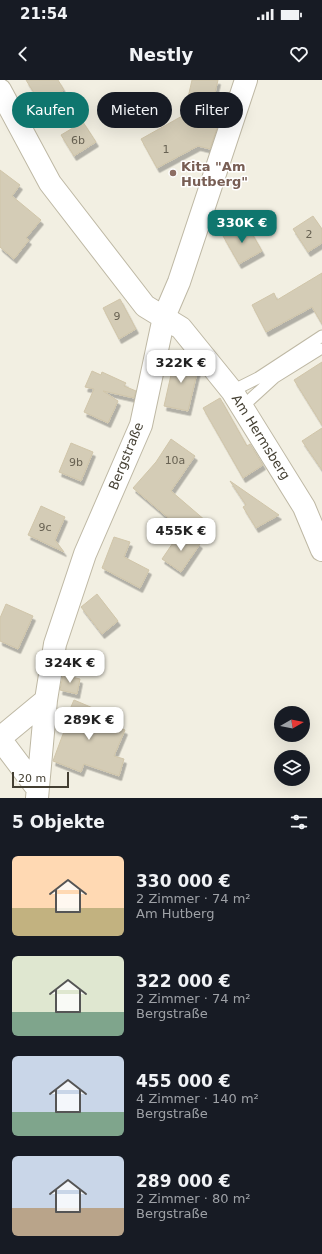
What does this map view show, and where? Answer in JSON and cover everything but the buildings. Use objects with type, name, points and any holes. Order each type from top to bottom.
[{"type":"street","name":"Bergstraße","points":[[37,793],[46,700],[55,644],[85,554],[141,424],[164,317],[179,282],[246,80]]},
{"type":"street","points":[[0,90],[50,183],[145,306],[164,317]]},
{"type":"street","name":"Am Hermsberg","points":[[164,317],[181,328],[237,399],[313,510],[322,550]]},
{"type":"street","points":[[37,793],[0,738],[46,700]]},
{"type":"lane","points":[[237,399],[258,378],[322,336]]},
{"type":"lane","points":[[237,399],[276,377],[320,349]]},
{"type":"place","name":"Kita \"Am Hutberg\"","points":[[173,173]]}]
